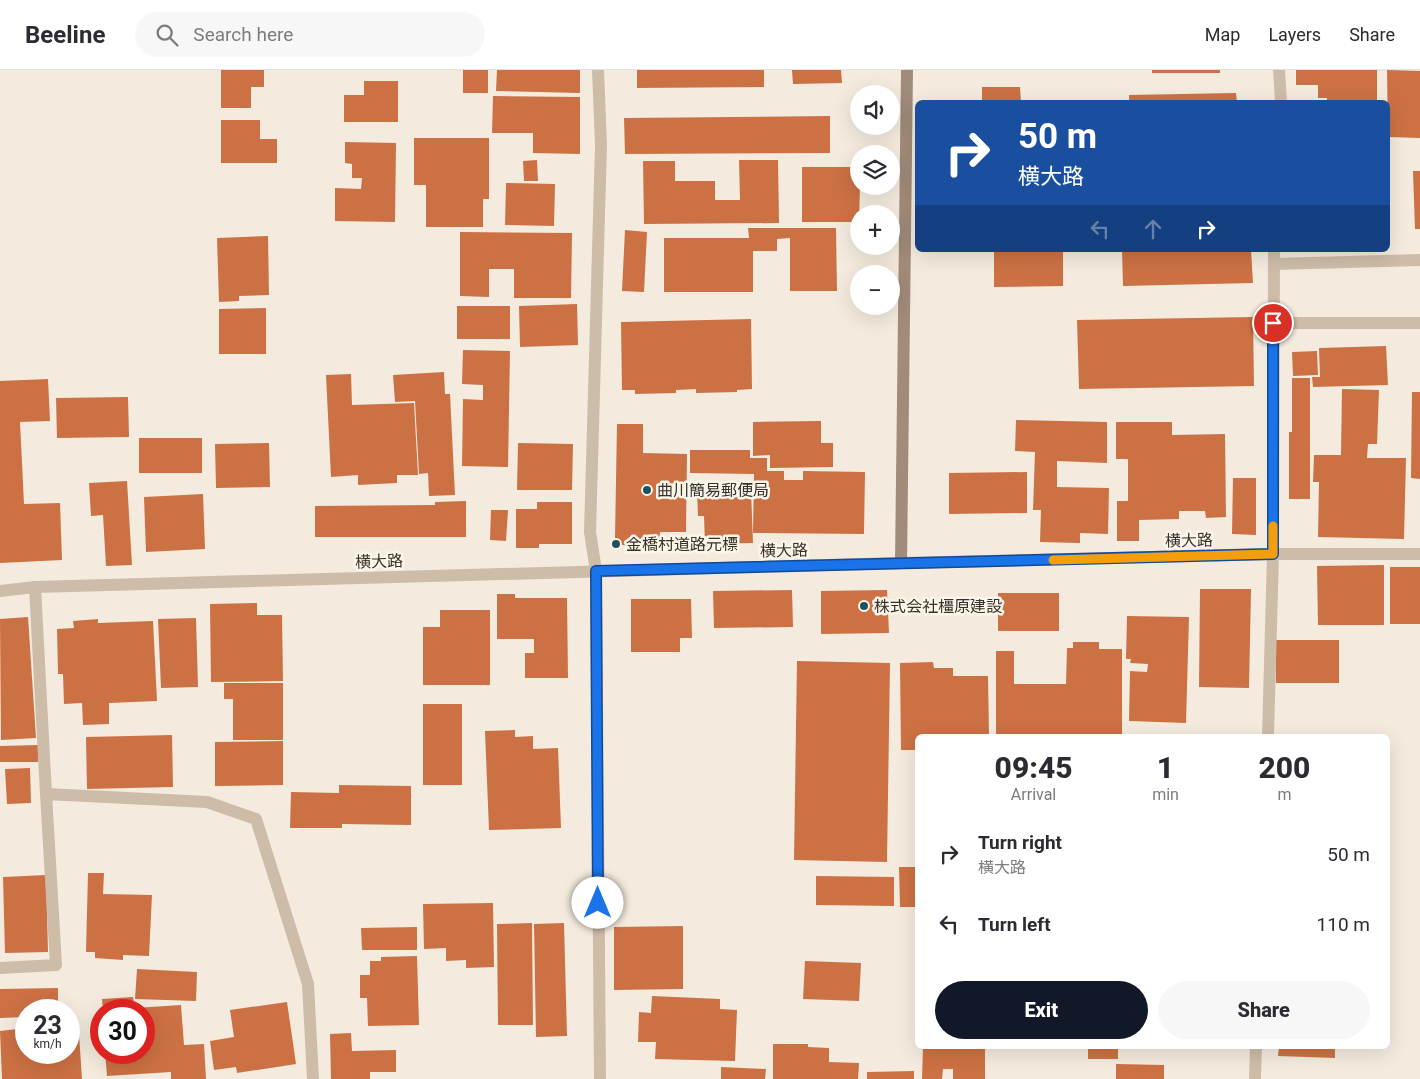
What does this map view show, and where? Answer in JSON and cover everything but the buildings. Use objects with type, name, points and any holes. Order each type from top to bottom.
[{"type":"street","points":[[598,70],[601,145],[590,532],[596,571],[600,1079]]},
{"type":"street","points":[[902,563],[907,70]]},
{"type":"street","points":[[1279,70],[1280,100]]},
{"type":"street","points":[[1268,734],[1273,554],[1274,252]]},
{"type":"street","points":[[1274,264],[1420,260]]},
{"type":"street","points":[[1273,323],[1420,323]]},
{"type":"street","name":"横大路","points":[[0,591],[35,587],[902,563],[1273,554],[1420,554]]},
{"type":"street","points":[[0,968],[56,965],[35,587]]},
{"type":"street","points":[[46,794],[207,802],[256,820],[308,984],[313,1079]]},
{"type":"street","points":[[1255,1079],[1256,1049]]},
{"type":"slow traffic","points":[[1053,560],[1273,554],[1273,526]]},
{"type":"place","name":"曲川簡易郵便局","points":[[647,490]]},
{"type":"place","name":"金橋村道路元標","points":[[616,544]]},
{"type":"place","name":"株式会社橿原建設","points":[[864,606]]},
{"type":"route","points":[[598,903],[596,571],[1273,554],[1273,323]]}]
